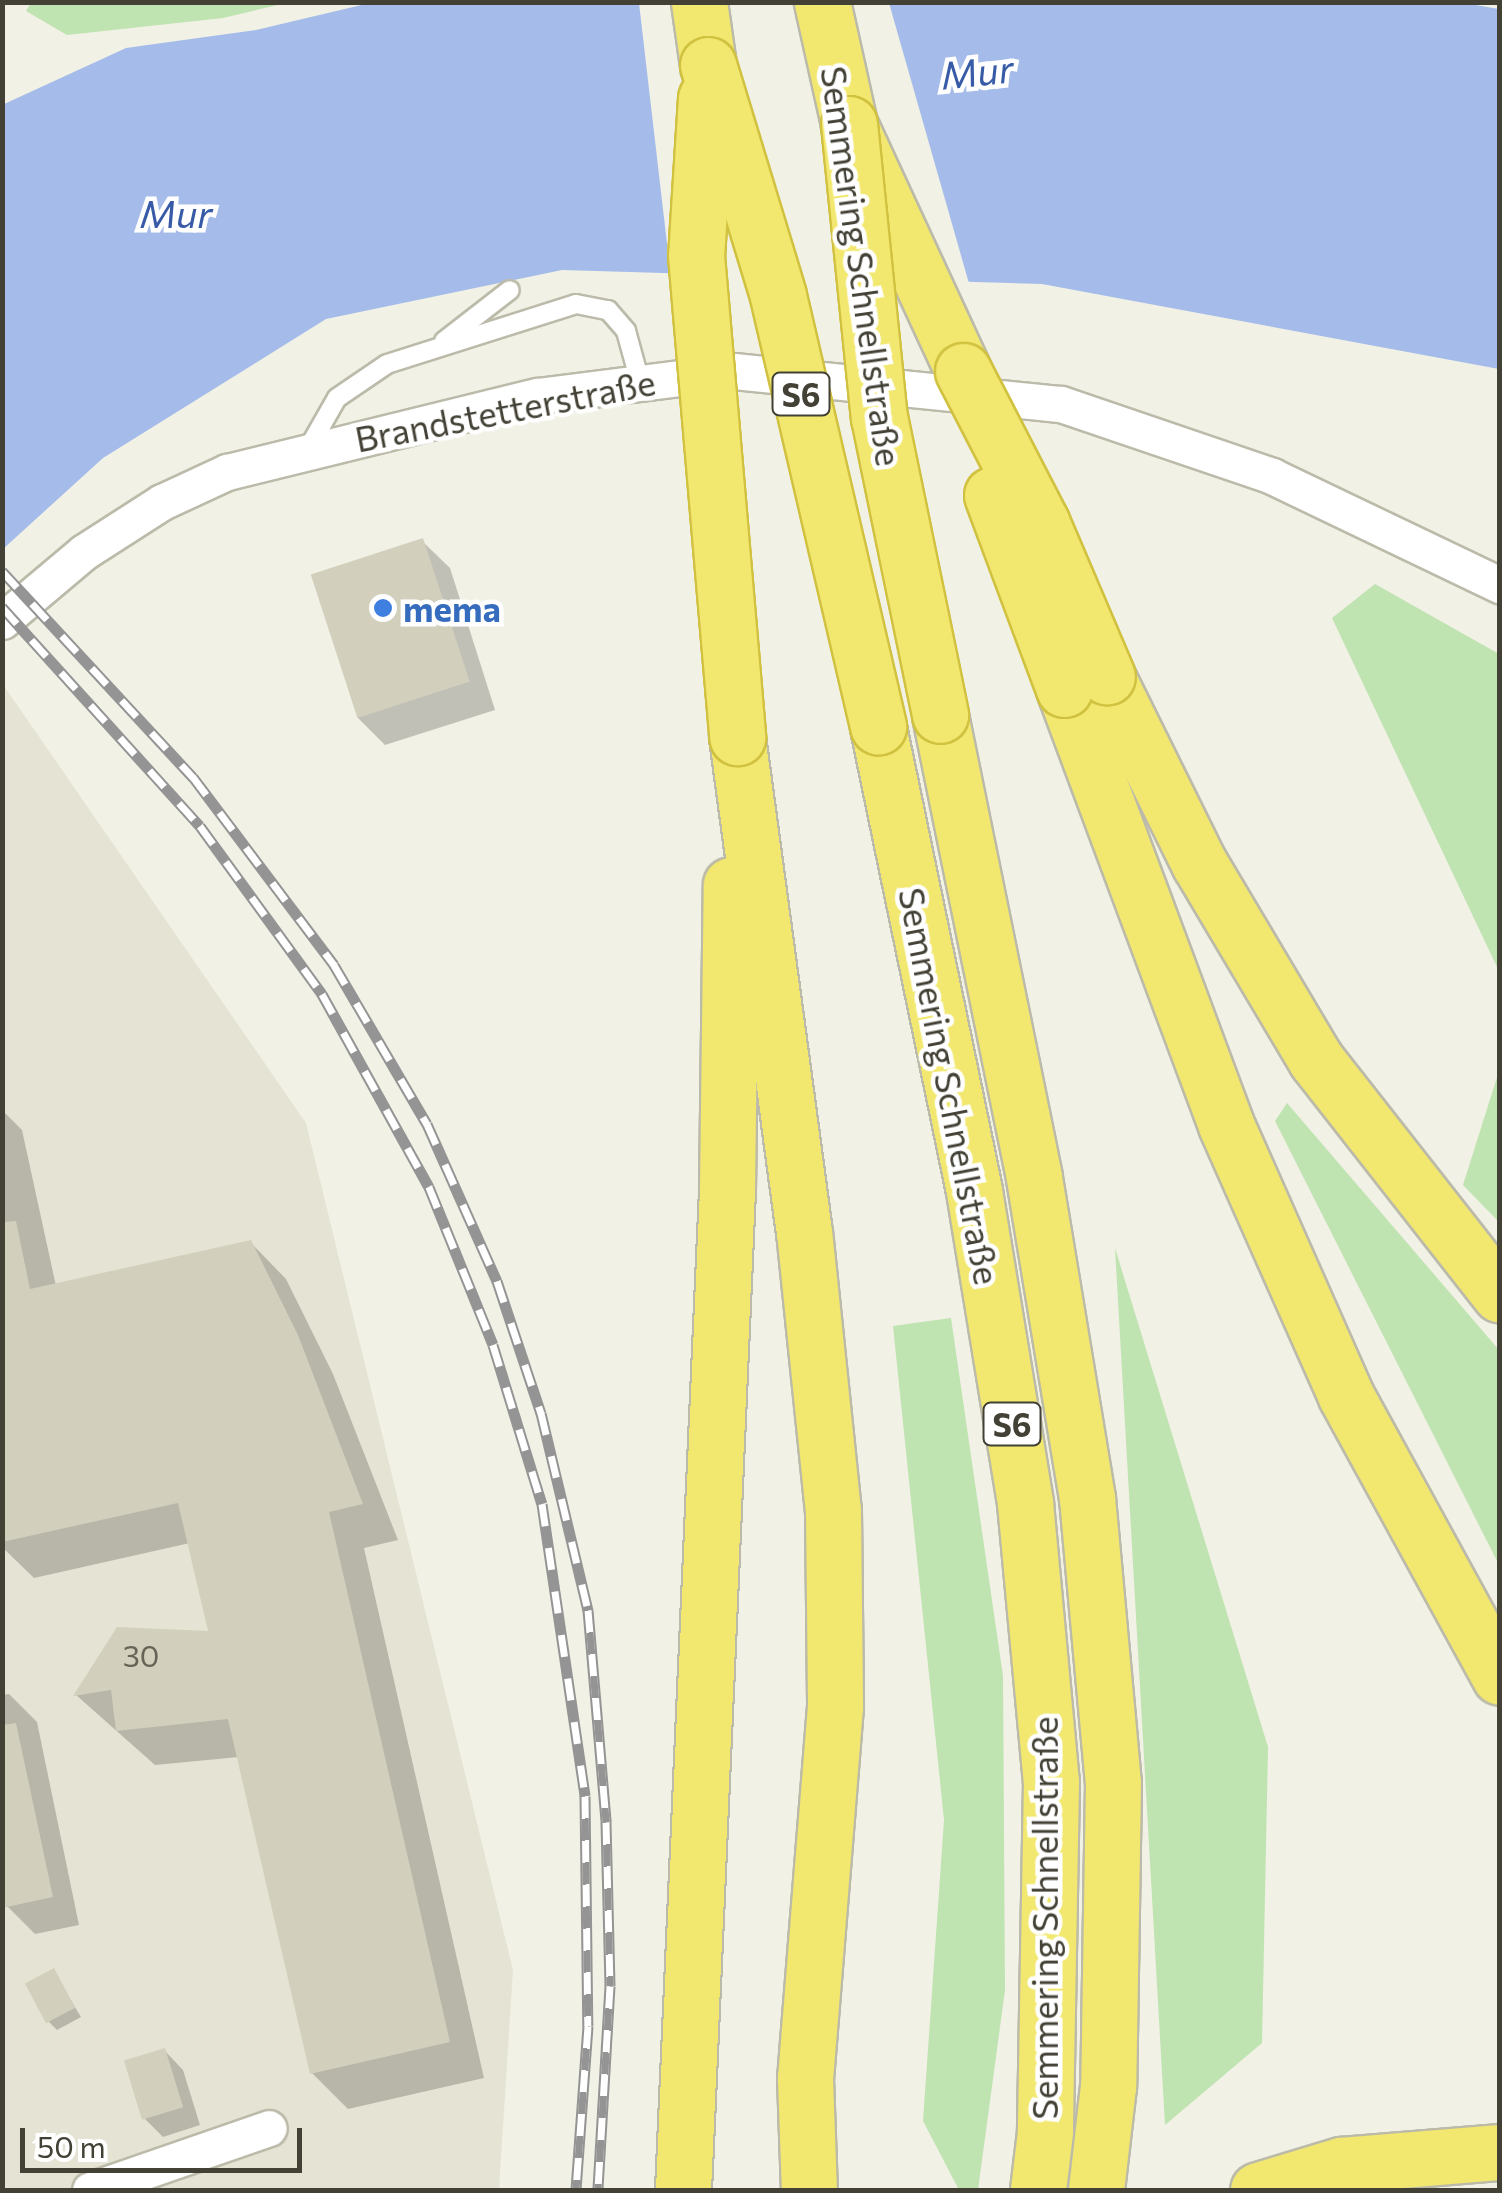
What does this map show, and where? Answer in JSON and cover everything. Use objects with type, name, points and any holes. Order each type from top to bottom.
[{"type":"highway","name":"Semmering Schnellstraße","points":[[699,2],[708,65],[778,296],[878,727],[974,1191],[1025,1503],[1051,1781],[1045,2132],[1038,2190]]},
{"type":"highway","name":"Semmering Schnellstraße","points":[[822,2],[849,124],[879,417],[1034,1178],[1087,1498],[1113,1783],[1108,2086],[1096,2190]]},
{"type":"highway","points":[[708,65],[696,254],[737,737],[804,1230],[833,1510],[835,1706],[805,2078],[809,2190]]},
{"type":"highway","points":[[849,124],[963,371],[995,507],[1086,683],[1316,1060],[1500,1294]]},
{"type":"highway","points":[[1086,683],[1226,1126],[1346,1396],[1500,1677]]},
{"type":"highway","points":[[683,2190],[727,1190],[737,737]]},
{"type":"highway","points":[[1258,2190],[1341,2166],[1500,2152]]},
{"type":"street","name":"Brandstetterstraße","points":[[2,621],[84,552],[162,502],[227,472],[309,447],[537,396],[734,371],[1062,404],[1272,476],[1500,584]]},
{"type":"street","points":[[90,2190],[269,2128]]},
{"type":"lane","points":[[442,343],[510,290]]},
{"type":"lane","points":[[309,447],[338,398],[387,364],[442,343],[576,304],[608,310],[626,331],[640,382]]},
{"type":"shaded area","points":[[4,686],[306,1123],[513,1970],[499,2190],[3,2190]]},
{"type":"green space","points":[[31,2],[286,3],[223,18],[67,35],[26,11]]},
{"type":"green space","points":[[1375,584],[1499,654],[1499,1007],[1497,967],[1332,618]]},
{"type":"green space","points":[[1499,1071],[1500,1222],[1463,1185]]},
{"type":"green space","points":[[1287,1103],[1499,1350],[1499,1565],[1275,1121]]},
{"type":"green space","points":[[1115,1248],[1268,1747],[1262,2043],[1165,2125]]},
{"type":"green space","points":[[951,1318],[1003,1676],[1005,1990],[978,2190],[959,2190],[923,2121],[944,1820],[893,1326]]},
{"type":"water","name":"Mur","points":[[1458,2],[1499,9],[1499,369],[1042,284],[562,270],[326,319],[103,458],[3,549],[2,105],[126,48],[256,30],[370,3]]},
{"type":"pier","points":[[639,3],[889,3],[970,287],[671,278]]},
{"type":"building","points":[[423,538],[470,682],[357,718],[311,574]]},
{"type":"building","points":[[16,1221],[30,1289],[251,1240],[298,1335],[363,1504],[329,1512],[450,2042],[310,2074],[228,1719],[116,1731],[111,1690],[73,1696],[117,1627],[208,1631],[178,1503],[2,1542],[2,1222]]},
{"type":"building","points":[[16,1723],[53,1897],[2,1908],[2,1725]]},
{"type":"building","points":[[54,1968],[75,2008],[46,2023],[25,1983]]},
{"type":"building","points":[[165,2048],[183,2107],[142,2120],[124,2061]]},
{"type":"railway","points":[[2,571],[193,777],[334,965],[427,1124],[497,1281],[541,1413],[588,1610],[606,1822],[610,1986],[598,2190]]},
{"type":"railway","points":[[2,607],[200,826],[322,994],[429,1187],[493,1345],[542,1504],[585,1796],[588,2026],[576,2190]]},
{"type":"place","name":"mema","points":[[383,608]]}]
